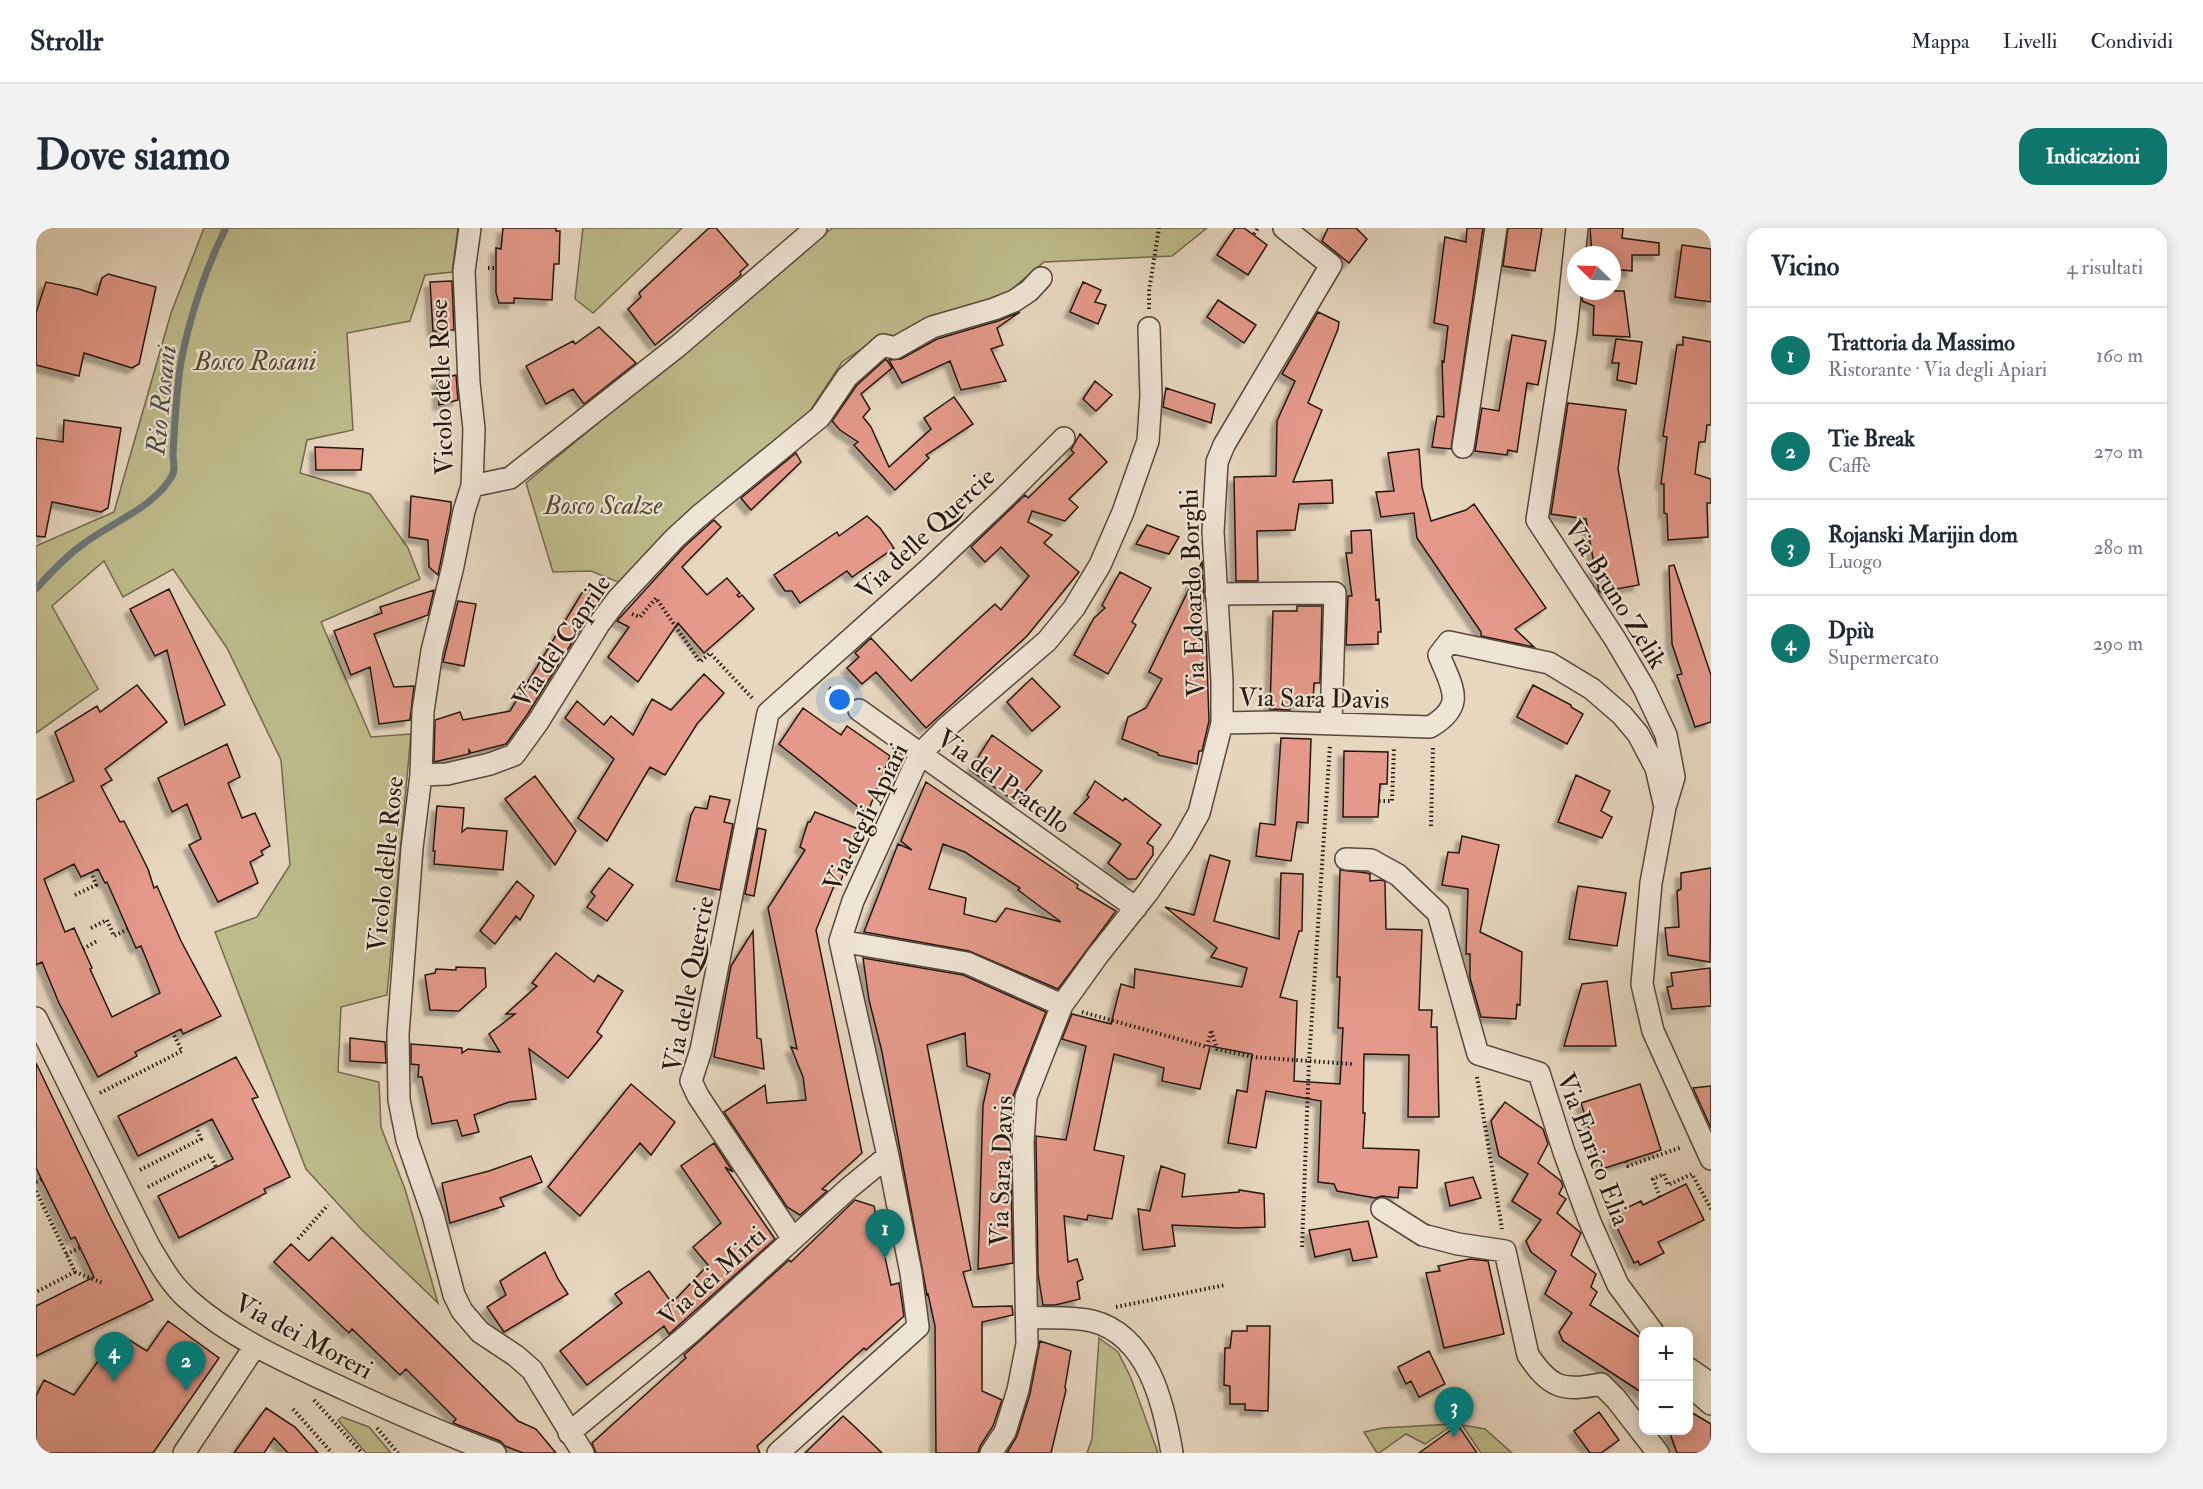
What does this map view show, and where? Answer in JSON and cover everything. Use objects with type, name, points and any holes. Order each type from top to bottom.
[{"type":"street","name":"Vicolo delle Rose","points":[[470,228],[464,271],[468,372],[474,429],[472,486],[464,511],[432,651],[423,711],[422,775],[412,848],[398,1034],[399,1100],[403,1125],[432,1215],[454,1295],[462,1311],[480,1332],[516,1356],[532,1370],[583,1453]]},
{"type":"street","points":[[472,486],[510,478],[678,346],[816,228]]},
{"type":"street","name":"Via Edoardo Borghi","points":[[1222,723],[1214,531],[1217,462],[1224,445],[1331,265],[1284,228]]},
{"type":"street","points":[[1463,447],[1496,228]]},
{"type":"street","name":"Via Bruno Zelik","points":[[1578,228],[1566,332],[1537,520],[1615,639],[1644,688],[1666,735],[1674,777],[1665,807]]},
{"type":"street","name":"Via del Caprile","points":[[422,775],[458,772],[490,765],[514,755],[617,600],[675,538],[699,516],[820,417],[847,376],[883,345],[895,348],[932,327],[1014,301],[1029,291],[1041,278]]},
{"type":"street","name":"Via degli Apiari","points":[[840,941],[853,901],[920,753],[1047,641],[1074,608],[1100,566],[1123,512],[1148,441],[1151,396],[1149,328]]},
{"type":"street","name":"Via delle Quercie","points":[[793,1239],[698,1096],[691,1081],[701,1050],[768,713],[990,512],[1064,438]]},
{"type":"street","points":[[1216,594],[1335,593],[1331,724]]},
{"type":"street","points":[[1433,725],[1445,719],[1454,694],[1439,655],[1449,642],[1549,663],[1592,689],[1622,715],[1638,734],[1656,768],[1665,807],[1651,883],[1642,984],[1653,1031],[1711,1160]]},
{"type":"street","name":"Via del Pratello","points":[[859,710],[1136,908]]},
{"type":"street","name":"Via Sara Davis","points":[[991,1453],[1005,1432],[1018,1390],[1027,1344],[1023,1142],[1026,1097],[1062,1005],[1136,908],[1182,843],[1199,813],[1222,723],[1430,727],[1433,725]]},
{"type":"street","name":"Via Enrico Elia","points":[[1346,859],[1371,861],[1398,875],[1438,913],[1478,1054],[1539,1073],[1564,1152],[1599,1243],[1618,1285],[1649,1327]]},
{"type":"street","points":[[778,1453],[918,1327],[911,1273],[888,1156],[840,941],[967,963],[1062,1005]]},
{"type":"street","name":"Via dei Moreri","points":[[36,1018],[149,1246],[168,1276],[190,1301],[227,1329],[281,1359],[426,1426],[495,1453]]},
{"type":"street","name":"Via dei Mirti","points":[[569,1432],[690,1333],[849,1188],[888,1156]]},
{"type":"street","points":[[1382,1209],[1424,1235],[1458,1244],[1505,1251],[1528,1355],[1538,1370],[1558,1387],[1578,1389],[1600,1384],[1616,1399],[1658,1453]]},
{"type":"street","points":[[1027,1317],[1092,1321],[1113,1329],[1130,1342],[1153,1381],[1166,1417],[1172,1453]]},
{"type":"street","points":[[184,1453],[255,1346]]},
{"type":"street","points":[[1693,1371],[1711,1384]]},
{"type":"street","points":[[1693,1388],[1711,1404]]},
{"type":"path","points":[[1149,328],[1149,291],[1159,228]]},
{"type":"path","points":[[1254,234],[1258,228]]},
{"type":"path","points":[[488,268],[496,268]]},
{"type":"path","points":[[631,613],[640,617],[656,598],[700,662],[710,653],[742,689],[768,713]]},
{"type":"path","points":[[812,675],[859,710]]},
{"type":"path","points":[[1302,1247],[1309,1061],[1331,724]]},
{"type":"path","points":[[1431,826],[1433,725]]},
{"type":"path","points":[[1379,801],[1392,801],[1394,726]]},
{"type":"path","points":[[75,895],[96,885],[91,872]]},
{"type":"path","points":[[91,927],[106,920],[114,936],[128,929]]},
{"type":"path","points":[[83,949],[97,941]]},
{"type":"path","points":[[1062,1005],[1208,1047],[1211,1030],[1217,1049],[1253,1057],[1352,1064]]},
{"type":"path","points":[[100,1093],[182,1051],[172,1033]]},
{"type":"path","points":[[1476,1071],[1505,1251]]},
{"type":"path","points":[[140,1170],[201,1139],[196,1127]]},
{"type":"path","points":[[1626,1161],[1628,1166],[1683,1146]]},
{"type":"path","points":[[148,1187],[210,1155],[216,1167]]},
{"type":"path","points":[[1660,1197],[1653,1179],[1664,1174],[1668,1185],[1692,1174],[1711,1209]]},
{"type":"path","points":[[36,1182],[42,1179]]},
{"type":"path","points":[[36,1191],[75,1272],[103,1283]]},
{"type":"path","points":[[298,1239],[328,1205]]},
{"type":"path","points":[[66,1254],[80,1248]]},
{"type":"path","points":[[36,1292],[75,1272]]},
{"type":"path","points":[[1092,1321],[1119,1305],[1225,1286]]},
{"type":"path","points":[[310,1396],[362,1453]]},
{"type":"path","points":[[293,1409],[332,1453]]},
{"type":"path","points":[[370,1421],[398,1453]]},
{"type":"green space","name":"Bosco Rosani","points":[[204,228],[458,228],[452,272],[425,275],[410,321],[347,333],[353,430],[307,440],[300,473],[370,494],[408,548],[420,579],[321,622],[371,737],[411,734],[387,995],[341,1007],[338,1072],[379,1082],[381,1127],[405,1189],[438,1303],[362,1230],[306,1169],[215,932],[257,917],[290,865],[281,760],[227,648],[173,569],[123,597],[104,561],[52,606],[98,689],[36,733],[36,546],[114,512],[171,313]]},
{"type":"green space","points":[[583,228],[682,228],[593,313],[575,299]]},
{"type":"green space","name":"Bosco Scalze","points":[[832,228],[1207,228],[1172,256],[1044,262],[1006,294],[900,337],[884,334],[842,362],[808,414],[618,582],[591,571],[553,572],[526,483]]},
{"type":"green space","points":[[1099,1338],[1118,1352],[1131,1378],[1158,1453],[1087,1453],[1092,1439]]},
{"type":"green space","points":[[342,1417],[369,1427],[391,1453],[366,1453],[338,1420]]},
{"type":"green space","points":[[1454,1424],[1425,1444],[1406,1434],[1379,1453],[1364,1432],[1382,1428]]},
{"type":"green space","points":[[1462,1425],[1485,1429],[1512,1453],[1481,1453]]},
{"type":"building","points":[[503,228],[556,228],[556,231],[560,231],[559,264],[554,264],[552,300],[514,298],[514,303],[499,303],[496,293],[496,248],[501,249]]},
{"type":"building","points":[[709,228],[716,228],[748,265],[740,272],[741,275],[655,345],[628,309],[641,297],[639,293]]},
{"type":"building","points":[[1235,228],[1244,228],[1267,245],[1248,275],[1217,255]]},
{"type":"building","points":[[1328,228],[1356,228],[1367,239],[1349,263],[1322,241]]},
{"type":"building","points":[[1467,228],[1483,228],[1451,449],[1432,447],[1437,416],[1444,417],[1442,361],[1444,362],[1448,326],[1434,323],[1445,237],[1466,242]]},
{"type":"building","points":[[1508,228],[1542,228],[1535,271],[1503,266]]},
{"type":"building","points":[[1590,228],[1623,228],[1622,238],[1659,243],[1659,255],[1632,255],[1632,271],[1621,270],[1621,246],[1591,246]]},
{"type":"building","points":[[1682,245],[1711,249],[1711,302],[1675,297]]},
{"type":"building","points":[[108,274],[156,287],[139,364],[132,368],[84,353],[79,376],[36,365],[36,313],[46,282],[97,295],[102,278]]},
{"type":"building","points":[[452,281],[454,330],[433,331],[430,282]]},
{"type":"building","points":[[1083,282],[1101,290],[1095,302],[1106,305],[1098,324],[1070,312]]},
{"type":"building","points":[[1621,291],[1624,291],[1630,337],[1593,335],[1594,306],[1582,301],[1621,300]]},
{"type":"building","points":[[1218,300],[1256,325],[1244,343],[1207,317]]},
{"type":"building","points":[[1020,312],[997,328],[1003,345],[991,349],[1006,381],[961,390],[950,361],[902,383],[889,360],[901,359],[937,339]]},
{"type":"building","points":[[1318,312],[1339,322],[1338,329],[1308,403],[1322,410],[1293,482],[1332,480],[1333,503],[1299,504],[1295,530],[1257,531],[1258,581],[1236,581],[1234,477],[1276,476],[1277,421],[1295,381],[1282,374]]},
{"type":"building","points":[[599,327],[636,363],[584,404],[573,389],[546,404],[526,366],[573,341],[575,344]]},
{"type":"building","points":[[1512,335],[1546,341],[1538,385],[1527,383],[1517,452],[1508,450],[1507,455],[1475,451],[1482,408],[1499,411]]},
{"type":"building","points":[[1683,337],[1711,342],[1711,425],[1707,425],[1705,442],[1699,442],[1695,474],[1711,479],[1711,503],[1707,503],[1708,537],[1668,540],[1667,514],[1664,513],[1664,484],[1661,484],[1667,437],[1663,436],[1677,345],[1683,345]]},
{"type":"building","points":[[1616,339],[1642,342],[1636,384],[1617,380],[1619,363],[1612,363]]},
{"type":"building","points":[[886,359],[892,368],[861,394],[870,409],[863,417],[871,427],[889,467],[931,429],[924,418],[954,397],[973,424],[926,455],[929,458],[895,490],[854,445],[858,442],[840,430],[832,421],[857,385]]},
{"type":"building","points":[[456,375],[458,400],[439,405],[437,380]]},
{"type":"building","points":[[1095,381],[1112,395],[1096,411],[1083,399]]},
{"type":"building","points":[[1166,388],[1215,404],[1211,423],[1163,407]]},
{"type":"building","points":[[1568,403],[1626,410],[1618,469],[1639,585],[1599,592],[1586,519],[1551,514]]},
{"type":"building","points":[[64,420],[121,428],[108,508],[101,512],[52,502],[45,537],[36,536],[36,438],[63,442]]},
{"type":"building","points":[[1080,434],[1107,462],[1069,499],[1078,507],[1065,521],[1032,511],[1028,522],[1052,535],[1044,543],[1079,572],[1027,636],[926,728],[876,672],[862,684],[847,668],[859,657],[855,653],[871,638],[911,681],[995,604],[1001,610],[1029,576],[1001,547],[985,562],[971,547],[1025,495],[1028,498],[1074,453],[1071,450]]},
{"type":"building","points":[[315,447],[363,449],[361,470],[316,470]]},
{"type":"building","points":[[1419,449],[1422,487],[1431,521],[1466,510],[1474,504],[1546,608],[1515,629],[1534,647],[1481,636],[1481,632],[1417,538],[1414,513],[1381,517],[1376,492],[1394,491],[1388,453]]},
{"type":"building","points":[[796,453],[801,462],[751,510],[741,498]]},
{"type":"building","points":[[411,496],[451,502],[438,575],[429,567],[428,540],[409,537]]},
{"type":"building","points":[[867,516],[880,528],[894,548],[852,577],[847,571],[800,603],[792,591],[785,591],[774,575],[837,532],[839,536]]},
{"type":"building","points":[[714,520],[721,527],[682,567],[707,595],[727,578],[740,593],[737,595],[739,597],[742,595],[754,609],[704,653],[678,623],[638,682],[608,657],[629,627],[617,621],[684,547]]},
{"type":"building","points":[[1147,525],[1179,537],[1169,554],[1136,544]]},
{"type":"building","points":[[1371,530],[1376,600],[1379,599],[1381,632],[1378,632],[1378,644],[1346,645],[1348,596],[1352,596],[1346,553],[1352,553],[1351,531]]},
{"type":"building","points":[[1202,562],[1204,597],[1199,631],[1206,632],[1209,721],[1197,764],[1158,755],[1158,753],[1122,739],[1128,717],[1146,708],[1162,679],[1149,672]]},
{"type":"building","points":[[1674,565],[1711,675],[1711,722],[1695,727],[1677,675],[1682,674],[1672,644],[1669,566]]},
{"type":"building","points":[[1120,572],[1151,588],[1132,622],[1136,625],[1108,674],[1074,655],[1094,618],[1105,608],[1102,605]]},
{"type":"building","points":[[585,588],[603,598],[588,617],[527,715],[506,744],[471,753],[469,750],[469,754],[434,762],[435,720],[460,712],[463,720],[510,711]]},
{"type":"building","points":[[169,589],[225,705],[185,725],[167,650],[155,656],[130,609]]},
{"type":"building","points":[[434,590],[428,615],[374,634],[394,687],[414,686],[410,720],[379,724],[370,667],[351,675],[334,631],[382,613],[380,607]]},
{"type":"building","points":[[458,601],[476,604],[464,666],[443,662]]},
{"type":"building","points":[[1297,606],[1322,606],[1320,683],[1314,683],[1313,702],[1290,703],[1290,710],[1270,709],[1273,611],[1297,611]]},
{"type":"building","points":[[704,674],[724,693],[697,724],[665,775],[650,767],[607,841],[578,818],[614,759],[565,718],[577,701],[604,725],[611,716],[633,735],[652,699],[671,710]]},
{"type":"building","points":[[1032,678],[1060,707],[1032,731],[1007,702]]},
{"type":"building","points":[[137,685],[167,722],[105,769],[112,780],[101,786],[120,822],[124,821],[148,869],[154,888],[157,886],[181,941],[221,1016],[183,1034],[181,1029],[135,1052],[137,1056],[98,1077],[59,1003],[42,962],[36,965],[36,800],[74,781],[55,732],[97,706],[100,712]],"holes":[[[74,864],[81,877],[98,869],[105,883],[107,882],[136,948],[141,946],[160,993],[112,1017],[74,928],[65,932],[44,879]]]},
{"type":"building","points":[[1533,685],[1583,714],[1567,744],[1517,717]]},
{"type":"building","points":[[803,708],[841,735],[847,726],[890,756],[867,814],[779,744]]},
{"type":"building","points":[[992,735],[1042,771],[1016,802],[970,770]]},
{"type":"building","points":[[1281,738],[1311,739],[1308,823],[1297,822],[1291,861],[1256,856],[1260,823],[1275,825]]},
{"type":"building","points":[[227,744],[240,777],[228,783],[242,818],[255,813],[270,846],[261,851],[263,855],[250,862],[258,883],[218,902],[189,845],[201,839],[187,804],[172,812],[158,778]]},
{"type":"building","points":[[1344,751],[1388,752],[1387,784],[1380,784],[1378,817],[1343,817]]},
{"type":"building","points":[[1576,775],[1610,791],[1601,811],[1612,817],[1602,838],[1558,822]]},
{"type":"building","points":[[535,776],[576,831],[555,865],[505,799]]},
{"type":"building","points":[[1095,781],[1123,801],[1125,798],[1161,825],[1147,843],[1153,847],[1153,855],[1136,879],[1128,879],[1108,863],[1121,844],[1074,813],[1089,797],[1087,795]]},
{"type":"building","points":[[926,782],[1078,885],[1077,888],[1116,911],[1058,989],[969,951],[864,932],[898,844],[912,850],[901,841]],"holes":[[[943,844],[965,852],[1020,888],[1018,890],[1061,922],[1006,908],[996,922],[964,914],[966,898],[929,889]]]},
{"type":"building","points":[[710,796],[730,800],[724,822],[733,824],[720,890],[676,881],[691,815],[695,807],[707,809]]},
{"type":"building","points":[[437,806],[464,808],[462,832],[467,828],[507,831],[503,870],[434,864]]},
{"type":"building","points":[[815,812],[861,830],[840,883],[836,881],[816,930],[862,1153],[822,1189],[827,1191],[800,1215],[787,1207],[724,1112],[765,1085],[767,1103],[806,1100],[803,1077],[791,1047],[797,1049],[768,908],[805,850],[800,847],[808,822]]},
{"type":"building","points":[[758,828],[766,830],[754,896],[745,894]]},
{"type":"building","points":[[1462,836],[1499,845],[1480,932],[1522,952],[1520,1005],[1517,1004],[1516,1019],[1481,1017],[1470,978],[1470,954],[1466,954],[1468,889],[1442,885],[1448,852],[1459,853]]},
{"type":"building","points":[[1210,855],[1230,861],[1214,921],[1279,939],[1281,873],[1303,874],[1302,931],[1299,931],[1280,997],[1297,1001],[1294,1081],[1340,1084],[1343,1028],[1338,1028],[1340,977],[1337,977],[1340,870],[1367,873],[1370,874],[1370,881],[1385,882],[1386,929],[1422,930],[1419,1010],[1432,1010],[1431,1027],[1437,1027],[1439,1117],[1408,1117],[1409,1055],[1364,1054],[1363,1148],[1419,1150],[1417,1188],[1399,1187],[1398,1198],[1382,1196],[1375,1198],[1337,1191],[1334,1184],[1318,1182],[1321,1101],[1266,1091],[1256,1148],[1228,1143],[1237,1090],[1247,1092],[1252,1054],[1210,1046],[1200,1089],[1162,1081],[1164,1068],[1114,1054],[1094,1150],[1124,1156],[1112,1219],[1088,1215],[1087,1220],[1064,1216],[1068,1262],[1077,1259],[1083,1279],[1077,1282],[1080,1299],[1055,1305],[1043,1305],[1038,1274],[1036,1136],[1066,1140],[1086,1046],[1062,1039],[1072,1014],[1111,1024],[1121,984],[1134,988],[1135,969],[1242,987],[1247,968],[1211,957],[1217,948],[1165,907],[1194,915]]},
{"type":"building","points":[[609,868],[633,885],[607,921],[587,907],[595,896],[591,892]]},
{"type":"building","points":[[1711,868],[1710,962],[1668,955],[1665,928],[1679,927],[1677,891],[1681,889],[1681,873]]},
{"type":"building","points":[[517,881],[534,896],[520,920],[516,916],[495,944],[480,931]]},
{"type":"building","points":[[1578,886],[1626,893],[1617,946],[1569,939]]},
{"type":"building","points":[[753,931],[757,1038],[761,1039],[764,1069],[714,1057],[731,966]]},
{"type":"building","points":[[556,953],[594,982],[598,975],[623,991],[597,1032],[602,1036],[568,1078],[529,1049],[536,1099],[509,1102],[474,1115],[479,1132],[462,1136],[457,1120],[432,1124],[422,1077],[418,1077],[419,1065],[411,1064],[411,1044],[462,1048],[462,1053],[468,1049],[500,1052],[489,1034],[515,1014],[506,1014],[537,986],[532,983]]},
{"type":"building","points":[[863,958],[963,975],[1046,1012],[1013,1096],[1010,1142],[1013,1263],[978,1269],[983,1105],[990,1074],[967,1066],[965,1033],[927,1045],[971,1270],[963,1272],[973,1307],[1012,1306],[1013,1315],[982,1322],[982,1391],[1002,1400],[993,1426],[978,1453],[936,1453],[935,1326],[927,1295],[882,1052],[869,1000]]},
{"type":"building","points":[[456,967],[485,968],[486,987],[459,1011],[430,1010],[425,975],[435,973],[436,969],[456,970]]},
{"type":"building","points":[[1710,968],[1711,1006],[1672,1009],[1667,987],[1673,986],[1671,973]]},
{"type":"building","points":[[1607,981],[1616,1046],[1564,1046],[1582,984]]},
{"type":"building","points":[[350,1038],[385,1042],[386,1063],[350,1061]]},
{"type":"building","points":[[236,1057],[258,1097],[252,1099],[290,1177],[264,1189],[266,1193],[179,1238],[158,1196],[233,1159],[212,1119],[138,1156],[118,1116]]},
{"type":"building","points":[[36,1063],[111,1219],[153,1300],[36,1356],[36,1306],[94,1277],[75,1237],[71,1239],[36,1168]]},
{"type":"building","points":[[631,1084],[675,1122],[651,1155],[640,1143],[580,1216],[548,1187]]},
{"type":"building","points":[[1640,1084],[1661,1150],[1602,1169],[1581,1103]]},
{"type":"building","points":[[1711,1086],[1711,1128],[1693,1088]]},
{"type":"building","points":[[1505,1102],[1543,1129],[1548,1144],[1538,1163],[1561,1181],[1563,1186],[1559,1194],[1566,1199],[1557,1213],[1581,1233],[1571,1255],[1596,1274],[1591,1287],[1597,1292],[1590,1305],[1639,1337],[1639,1391],[1563,1341],[1559,1332],[1572,1313],[1545,1294],[1556,1271],[1531,1252],[1526,1241],[1541,1220],[1512,1201],[1528,1174],[1499,1156],[1491,1121]]},
{"type":"building","points":[[714,1143],[733,1172],[725,1167],[775,1239],[669,1334],[664,1326],[587,1385],[560,1351],[622,1303],[615,1294],[649,1271],[672,1303],[708,1265],[693,1247],[721,1223],[681,1166]]},
{"type":"building","points":[[531,1156],[542,1182],[500,1198],[504,1206],[450,1223],[442,1183],[489,1171]]},
{"type":"building","points":[[1161,1166],[1185,1174],[1182,1197],[1239,1192],[1239,1190],[1264,1194],[1265,1227],[1172,1225],[1175,1246],[1143,1250],[1138,1209],[1150,1211]]},
{"type":"building","points":[[1473,1177],[1481,1198],[1450,1206],[1445,1183]]},
{"type":"building","points":[[1686,1184],[1704,1220],[1658,1242],[1664,1253],[1640,1265],[1638,1261],[1634,1263],[1614,1221],[1616,1219],[1614,1214],[1641,1201],[1643,1205]]},
{"type":"building","points":[[855,1200],[874,1206],[891,1285],[899,1283],[904,1316],[866,1350],[864,1348],[757,1446],[760,1453],[596,1453],[592,1443],[686,1358],[684,1355],[789,1260],[791,1262]]},
{"type":"building","points":[[1368,1221],[1377,1257],[1353,1261],[1350,1249],[1315,1257],[1309,1230]]},
{"type":"building","points":[[332,1237],[518,1421],[536,1429],[556,1453],[523,1453],[505,1446],[500,1441],[453,1423],[456,1419],[406,1369],[400,1375],[352,1329],[349,1333],[274,1262],[291,1244],[309,1261]]},
{"type":"building","points":[[545,1252],[568,1294],[504,1332],[487,1307],[506,1295],[500,1281]]},
{"type":"building","points":[[1470,1259],[1488,1261],[1504,1334],[1444,1348],[1426,1273],[1440,1271],[1438,1266]]},
{"type":"building","points":[[168,1321],[219,1358],[153,1453],[36,1453],[36,1396],[44,1380],[74,1395],[118,1333],[147,1351]]},
{"type":"building","points":[[1247,1326],[1270,1326],[1268,1411],[1245,1410],[1245,1404],[1230,1404],[1230,1386],[1224,1385],[1225,1348],[1230,1348],[1232,1331],[1247,1331]]},
{"type":"building","points":[[1040,1341],[1071,1351],[1066,1390],[1051,1453],[1007,1453],[1017,1436],[1030,1394]]},
{"type":"building","points":[[1429,1351],[1445,1384],[1419,1397],[1411,1381],[1406,1384],[1398,1367]]},
{"type":"building","points":[[266,1408],[295,1427],[318,1453],[288,1453],[274,1438],[264,1453],[234,1453]]},
{"type":"building","points":[[1599,1412],[1619,1440],[1601,1453],[1590,1453],[1574,1431]]},
{"type":"building","points":[[1693,1413],[1711,1424],[1711,1453],[1677,1453],[1670,1435],[1693,1435]]},
{"type":"building","points":[[843,1416],[855,1427],[882,1453],[805,1453]]},
{"type":"building","points":[[1458,1425],[1477,1453],[1419,1453]]},
{"type":"waterway","name":"Rio Rosani","points":[[36,589],[72,552],[145,505],[172,476],[177,396],[184,345],[205,276],[226,228]]},
{"type":"place","name":"Trattoria da Massimo","points":[[885,1259]]},
{"type":"place","name":"Dpiù","points":[[114,1382]]},
{"type":"place","name":"Tie Break","points":[[186,1391]]},
{"type":"place","name":"Rojanski Marijin dom","points":[[1454,1437]]}]
